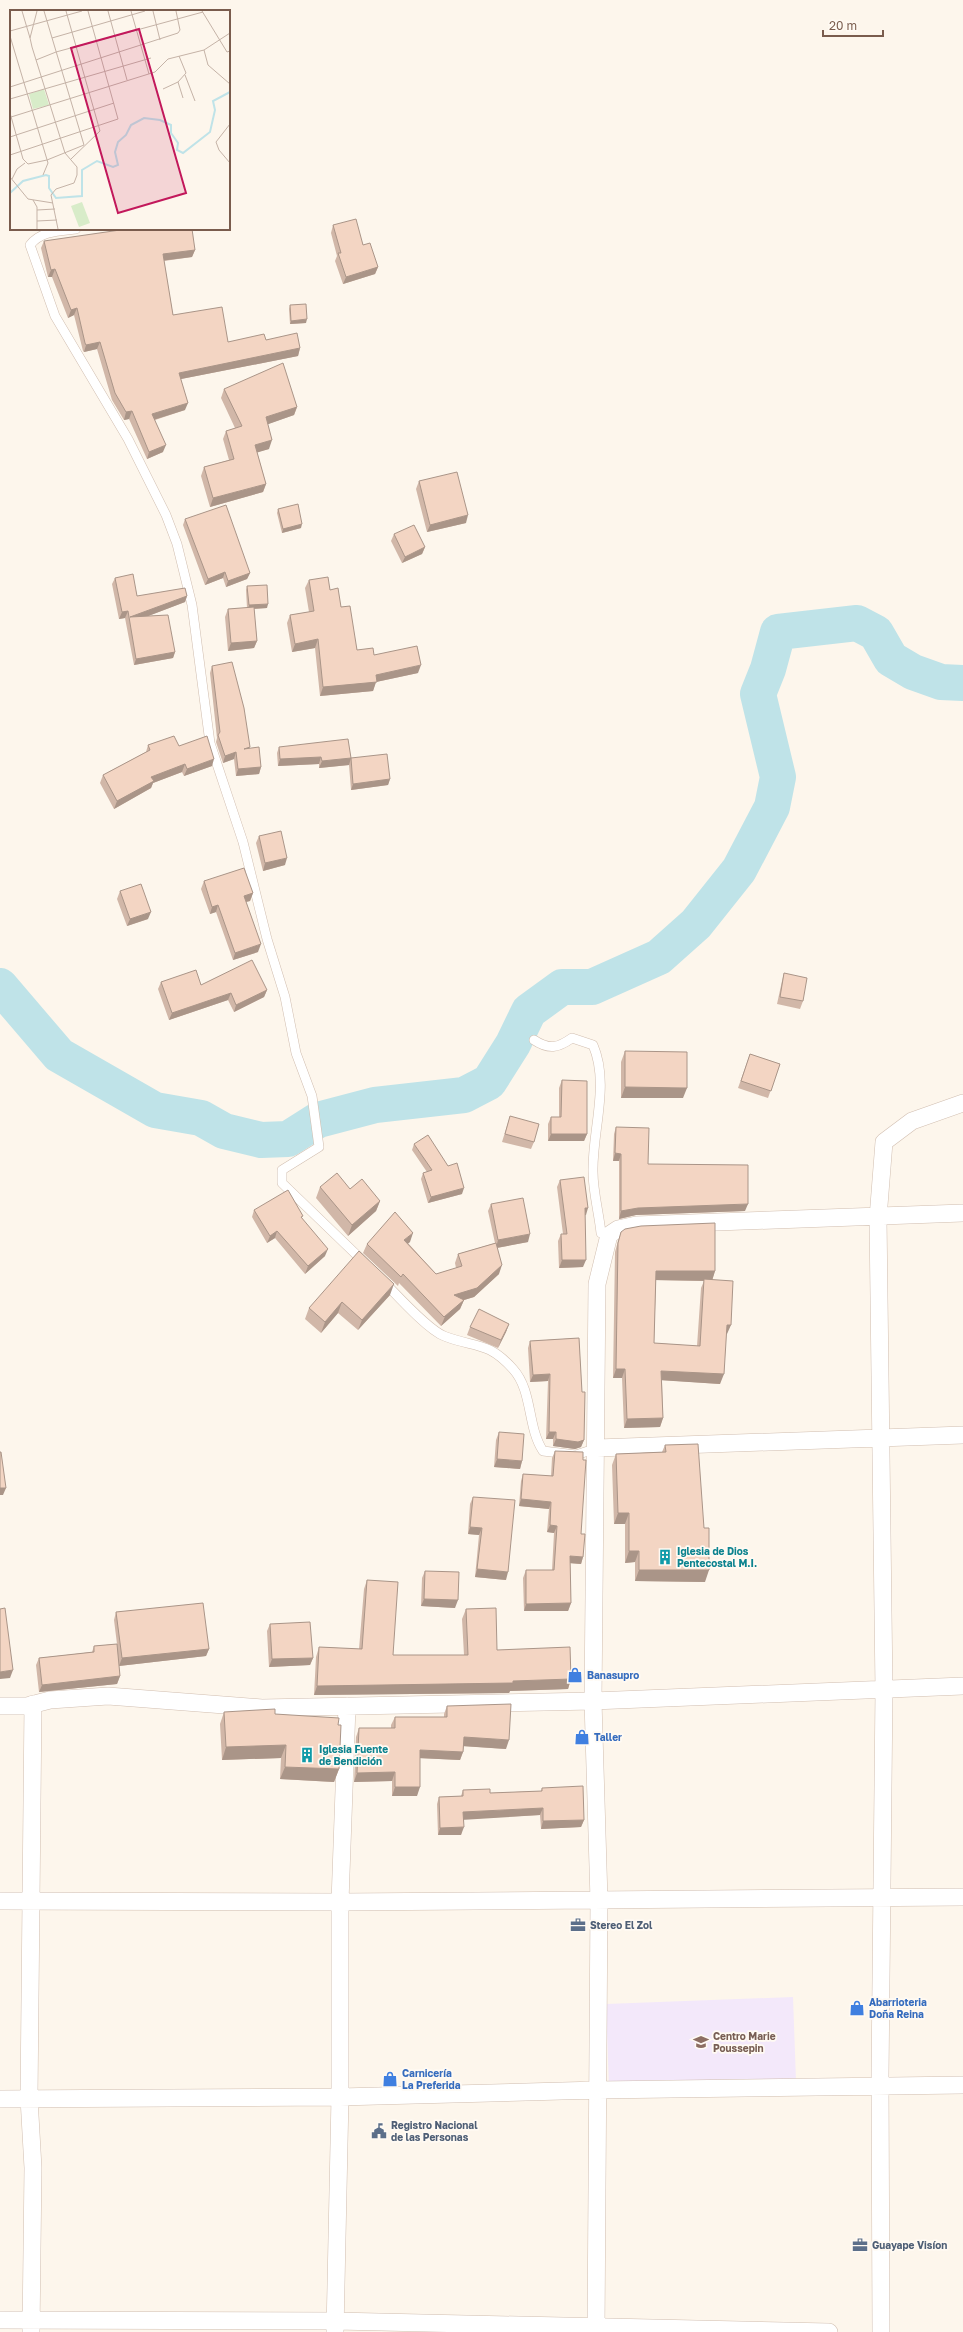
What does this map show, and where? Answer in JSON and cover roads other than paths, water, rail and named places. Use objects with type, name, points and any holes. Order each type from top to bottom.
[{"type":"street","points":[[881,2332],[880,2086],[884,1690],[878,1216],[884,1142],[912,1122],[963,1103]]},
{"type":"street","points":[[596,2330],[599,1900],[593,1701],[597,1448],[597,1284],[609,1235],[618,1229],[636,1225],[963,1213]]},
{"type":"street","points":[[597,1448],[963,1435]]},
{"type":"street","points":[[0,1706],[33,1704],[50,1700],[108,1696],[262,1708],[593,1701],[963,1686]]},
{"type":"street","points":[[30,2326],[33,2168],[29,2098],[33,1704]]},
{"type":"street","points":[[335,2327],[340,2097],[340,1902],[347,1706]]},
{"type":"street","points":[[0,1901],[340,1902],[963,1897]]},
{"type":"street","points":[[0,2099],[340,2097],[598,2090],[963,2085]]},
{"type":"street","points":[[0,2320],[30,2326],[335,2327],[829,2332]]},
{"type":"lane","points":[[69,230],[47,233],[37,237],[30,245],[55,316],[128,439],[166,515],[177,544],[192,605],[210,743],[243,842],[267,939],[285,997],[296,1053],[312,1096],[319,1147],[282,1170],[282,1183],[406,1303],[442,1335],[482,1345],[497,1354],[514,1370],[526,1399],[536,1441],[542,1451],[576,1455],[597,1448]]},
{"type":"lane","points":[[534,1040],[543,1046],[553,1048],[561,1046],[572,1038],[593,1045],[598,1057],[598,1117],[593,1172],[602,1233],[609,1235]]},
{"type":"waterway","points":[[0,986],[59,1055],[155,1110],[201,1118],[224,1131],[261,1140],[288,1139],[318,1120],[375,1105],[464,1095],[489,1082],[513,1044],[529,1011],[562,987],[592,987],[659,957],[696,924],[739,870],[772,807],[778,777],[758,694],[768,669],[778,632],[857,623],[876,633],[891,659],[913,672],[941,682],[963,683]]},
{"type":"place","name":"Iglesia de Dios Pentecostal M.I.","points":[[665,1557]]},
{"type":"place","name":"Banasupro","points":[[575,1675]]},
{"type":"place","name":"Taller","points":[[582,1737]]},
{"type":"place","name":"Iglesia Fuente de Bendición","points":[[307,1755]]},
{"type":"place","name":"Stereo El Zol","points":[[578,1925]]},
{"type":"place","name":"Abarrioteria Doña Reina","points":[[857,2008]]},
{"type":"place","name":"Centro Marie Poussepin","points":[[701,2042]]},
{"type":"place","name":"Carnicería La Preferida","points":[[390,2079]]},
{"type":"place","name":"Registro Nacional de las Personas","points":[[379,2131]]},
{"type":"place","name":"Guayape Visíon","points":[[860,2245]]}]
